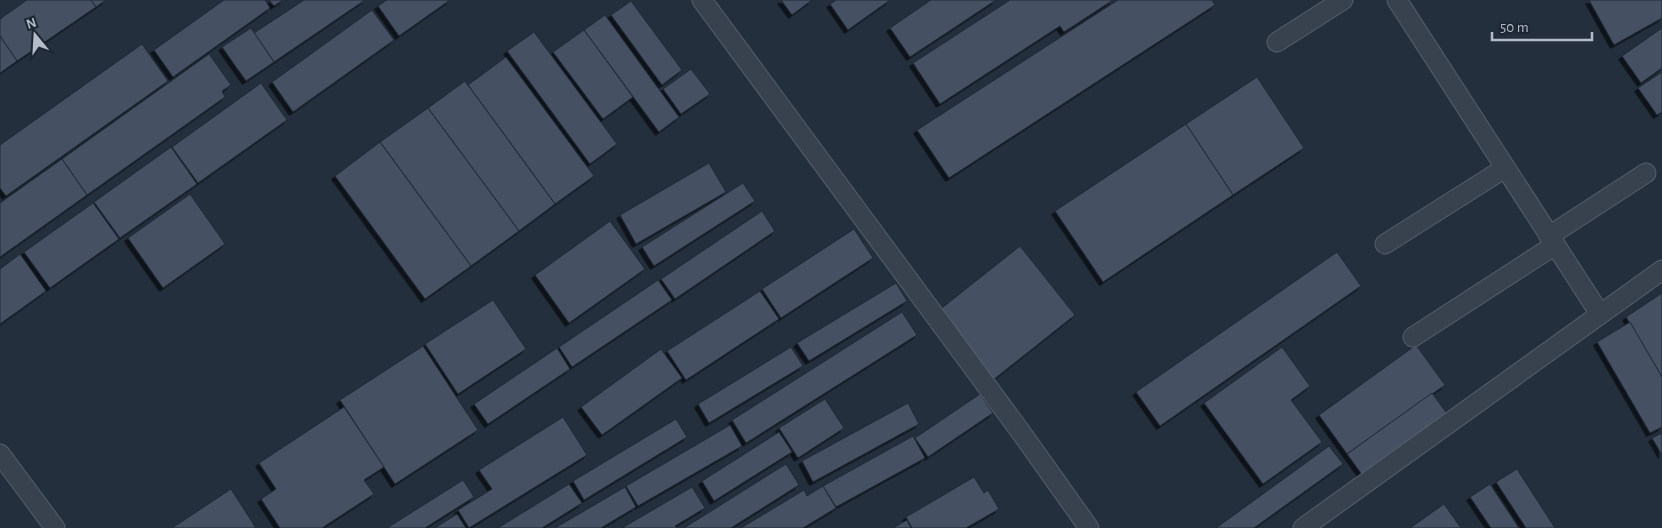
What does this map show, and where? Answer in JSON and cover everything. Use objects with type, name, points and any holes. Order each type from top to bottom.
[{"type":"street","points":[[702,0],[1020,431],[1088,528]]},
{"type":"street","points":[[1277,42],[1343,0]]},
{"type":"street","points":[[1397,0],[1600,314]]},
{"type":"street","points":[[1385,244],[1505,168]]},
{"type":"street","points":[[1413,337],[1646,173]]},
{"type":"street","points":[[1302,528],[1662,270]]},
{"type":"street","points":[[0,454],[55,528]]},
{"type":"building","points":[[27,0],[91,0],[96,7],[17,61],[0,36],[0,19]]},
{"type":"building","points":[[91,0],[106,0],[96,7]]},
{"type":"building","points":[[224,0],[265,0],[270,8],[173,77],[154,50]]},
{"type":"building","points":[[269,0],[283,0],[274,6]]},
{"type":"building","points":[[304,0],[365,0],[274,62],[254,33]]},
{"type":"building","points":[[387,0],[450,0],[399,36],[378,6]]},
{"type":"building","points":[[781,0],[812,0],[792,15]]},
{"type":"building","points":[[836,0],[890,0],[848,30],[830,4]]},
{"type":"building","points":[[931,0],[996,0],[910,57],[890,28]]},
{"type":"building","points":[[1010,0],[1113,0],[1064,32],[1060,26],[940,104],[913,63]]},
{"type":"building","points":[[1118,0],[1212,0],[1215,5],[949,178],[917,130]]},
{"type":"building","points":[[1589,0],[1662,0],[1662,18],[1614,45]]},
{"type":"building","points":[[631,1],[682,70],[662,85],[611,15]]},
{"type":"building","points":[[372,10],[394,40],[293,112],[272,82]]},
{"type":"building","points":[[605,15],[679,117],[659,132],[584,30]]},
{"type":"building","points":[[251,28],[274,62],[246,81],[222,47]]},
{"type":"building","points":[[1662,28],[1662,68],[1641,83],[1622,56]]},
{"type":"building","points":[[584,30],[633,97],[603,119],[553,52]]},
{"type":"building","points":[[534,32],[617,144],[590,164],[507,51]]},
{"type":"building","points":[[0,36],[17,61],[0,73]]},
{"type":"building","points":[[142,44],[168,81],[6,196],[0,188],[0,145]]},
{"type":"building","points":[[209,54],[231,85],[222,91],[225,97],[87,195],[62,159]]},
{"type":"building","points":[[506,57],[594,176],[555,204],[468,85]]},
{"type":"building","points":[[691,69],[710,94],[681,114],[663,89]]},
{"type":"building","points":[[1662,72],[1662,112],[1657,115],[1638,88]]},
{"type":"building","points":[[1257,77],[1304,148],[1233,195],[1186,124]]},
{"type":"building","points":[[465,81],[555,204],[519,231],[428,108]]},
{"type":"building","points":[[261,83],[287,120],[198,183],[172,147]]},
{"type":"building","points":[[428,108],[519,231],[471,266],[380,142]]},
{"type":"building","points":[[1186,124],[1233,195],[1103,282],[1055,211]]},
{"type":"building","points":[[380,142],[471,266],[425,299],[335,176]]},
{"type":"building","points":[[171,147],[197,184],[120,238],[94,202]]},
{"type":"building","points":[[62,159],[87,195],[0,257],[0,203]]},
{"type":"building","points":[[709,163],[726,192],[636,244],[620,215]]},
{"type":"building","points":[[743,183],[755,201],[654,266],[642,247]]},
{"type":"building","points":[[190,194],[225,244],[163,288],[128,238]]},
{"type":"building","points":[[93,203],[119,239],[50,288],[24,252]]},
{"type":"building","points":[[762,211],[775,231],[675,299],[661,279]]},
{"type":"building","points":[[610,221],[645,269],[569,323],[535,275]]},
{"type":"building","points":[[854,229],[873,258],[781,318],[762,289]]},
{"type":"building","points":[[1020,246],[1075,315],[988,384],[933,315]]},
{"type":"building","points":[[1337,252],[1361,286],[1160,426],[1136,392]]},
{"type":"building","points":[[20,254],[46,291],[0,324],[0,269]]},
{"type":"building","points":[[658,280],[672,300],[572,367],[559,347]]},
{"type":"building","points":[[896,283],[907,301],[809,361],[797,343]]},
{"type":"building","points":[[760,291],[779,319],[686,380],[667,351]]},
{"type":"building","points":[[1662,293],[1662,377],[1626,317]]},
{"type":"building","points":[[493,300],[526,349],[458,394],[425,344]]},
{"type":"building","points":[[902,312],[917,335],[746,443],[732,420]]},
{"type":"building","points":[[1630,322],[1662,377],[1662,427],[1650,433],[1597,342]]},
{"type":"building","points":[[1416,345],[1445,385],[1347,454],[1319,415]]},
{"type":"building","points":[[423,346],[478,430],[395,484],[340,400]]},
{"type":"building","points":[[791,347],[803,366],[709,423],[698,404]]},
{"type":"building","points":[[1282,347],[1310,386],[1291,400],[1322,442],[1263,484],[1204,403]]},
{"type":"building","points":[[557,348],[570,369],[488,424],[474,404]]},
{"type":"building","points":[[661,349],[682,378],[602,435],[581,407]]},
{"type":"building","points":[[1432,393],[1448,415],[1363,476],[1347,454]]},
{"type":"building","points":[[980,394],[993,413],[928,457],[915,438]]},
{"type":"building","points":[[825,399],[844,428],[798,458],[779,428]]},
{"type":"building","points":[[908,403],[919,424],[813,482],[802,461]]},
{"type":"building","points":[[344,407],[384,467],[364,480],[374,494],[322,528],[280,528],[261,499],[276,489],[259,463]]},
{"type":"building","points":[[563,417],[587,455],[469,528],[458,510],[492,489],[479,470]]},
{"type":"building","points":[[676,419],[687,437],[584,500],[573,481]]},
{"type":"building","points":[[730,425],[742,446],[638,506],[626,486]]},
{"type":"building","points":[[779,432],[792,452],[714,501],[702,481]]},
{"type":"building","points":[[1662,433],[1662,455],[1652,438]]},
{"type":"building","points":[[913,436],[925,458],[836,507],[823,486]]},
{"type":"building","points":[[1329,446],[1343,464],[1254,528],[1216,528]]},
{"type":"building","points":[[786,464],[799,485],[731,528],[684,528]]},
{"type":"building","points":[[1517,469],[1555,528],[1526,528],[1496,482]]},
{"type":"building","points":[[974,477],[984,493],[988,490],[999,509],[966,528],[912,528],[906,517]]},
{"type":"building","points":[[463,480],[474,497],[425,528],[387,528]]},
{"type":"building","points":[[569,484],[582,503],[542,528],[498,528]]},
{"type":"building","points":[[1490,484],[1519,528],[1491,528],[1470,497]]},
{"type":"building","points":[[823,486],[836,508],[803,528],[741,528],[804,490],[807,496]]},
{"type":"building","points":[[625,487],[636,507],[601,528],[555,528]]},
{"type":"building","points":[[692,487],[705,508],[675,526],[677,528],[622,528]]},
{"type":"building","points":[[231,489],[256,528],[172,528]]},
{"type":"building","points":[[1444,504],[1461,528],[1410,528]]},
{"type":"building","points":[[457,514],[466,528],[435,528]]},
{"type":"building","points":[[907,520],[911,528],[893,528]]}]
